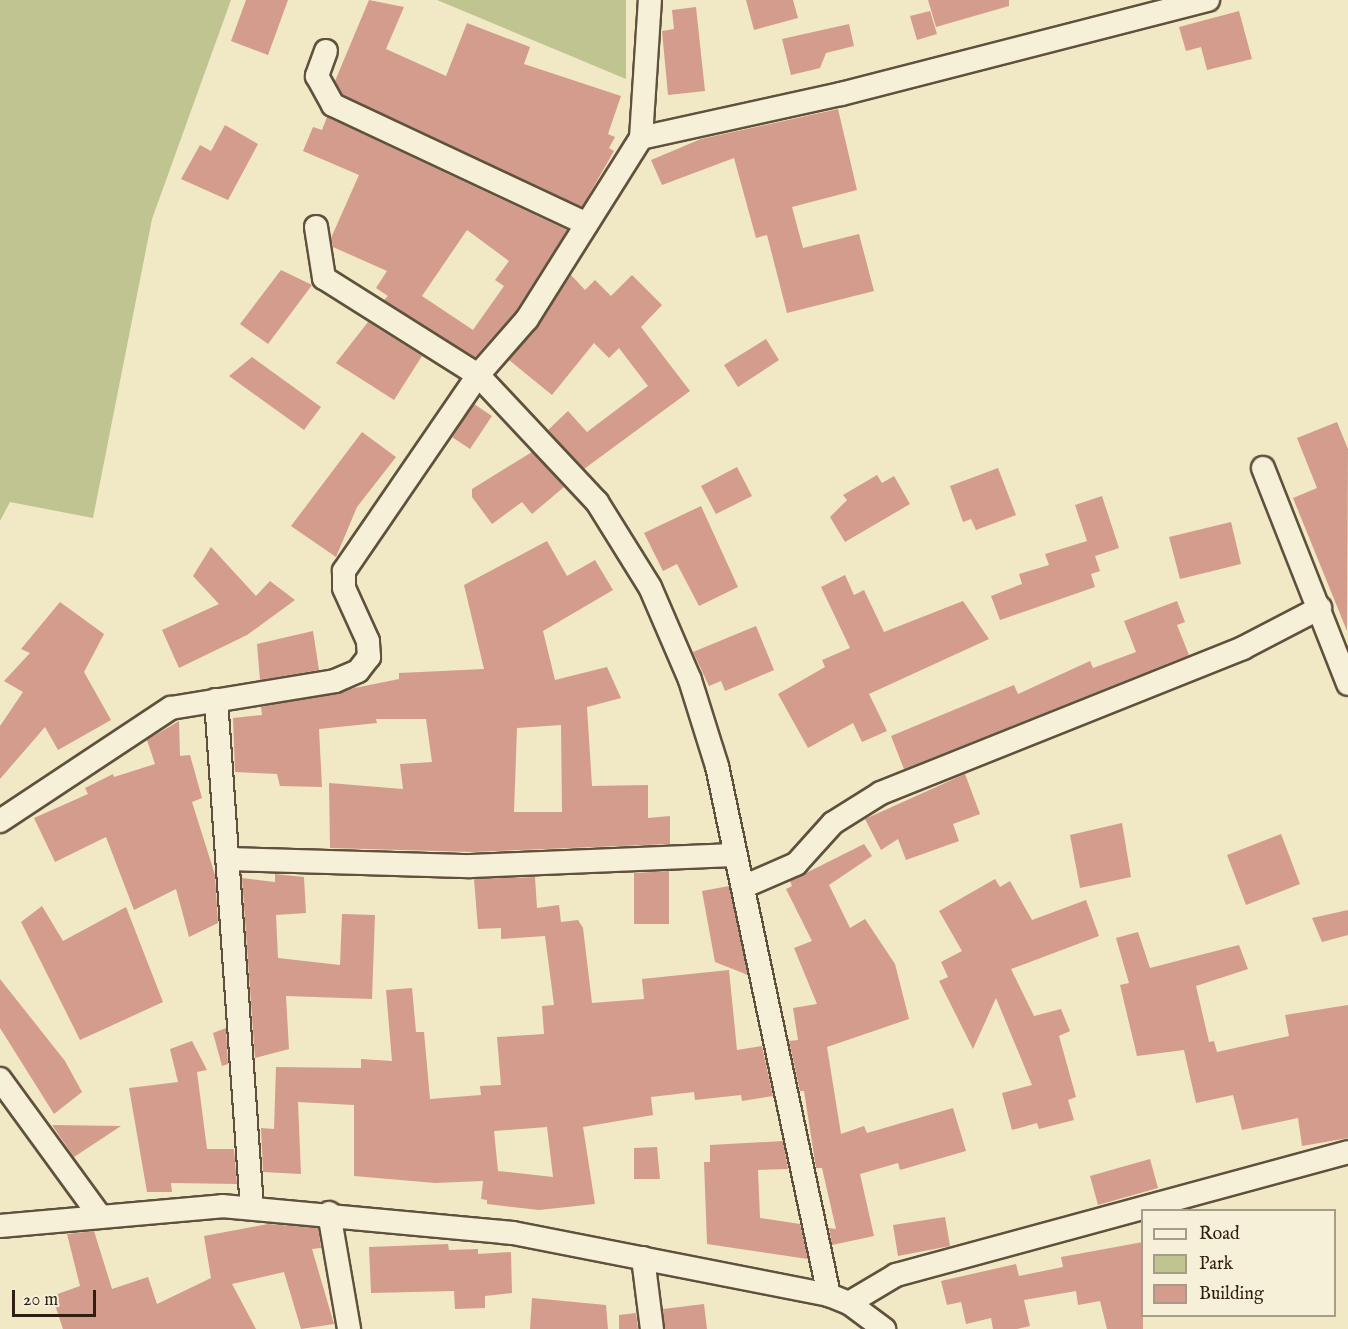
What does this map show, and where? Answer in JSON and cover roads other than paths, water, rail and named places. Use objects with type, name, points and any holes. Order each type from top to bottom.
[{"type":"street","points":[[0,821],[171,708],[335,681],[358,670],[369,657],[368,641],[344,588],[344,571],[478,375],[527,319],[641,138],[650,0]]},
{"type":"street","points":[[641,138],[841,94],[1208,0]]},
{"type":"street","points":[[326,51],[316,76],[333,105],[587,224]]},
{"type":"street","points":[[316,227],[320,267],[332,286],[478,375],[597,502],[630,548],[690,680],[717,766],[735,855],[839,1299]]},
{"type":"street","points":[[1263,468],[1348,684]]},
{"type":"street","points":[[743,887],[796,864],[833,823],[881,794],[1243,648],[1320,608]]},
{"type":"street","points":[[216,699],[252,1208]]},
{"type":"street","points":[[228,859],[471,866],[735,855]]},
{"type":"street","points":[[0,1079],[100,1216]]},
{"type":"street","points":[[839,1299],[896,1275],[1348,1152]]},
{"type":"street","points":[[0,1226],[100,1216],[252,1208],[329,1213],[513,1233],[839,1299],[884,1329]]},
{"type":"street","points":[[329,1213],[349,1329]]},
{"type":"street","points":[[643,1258],[652,1329]]}]
